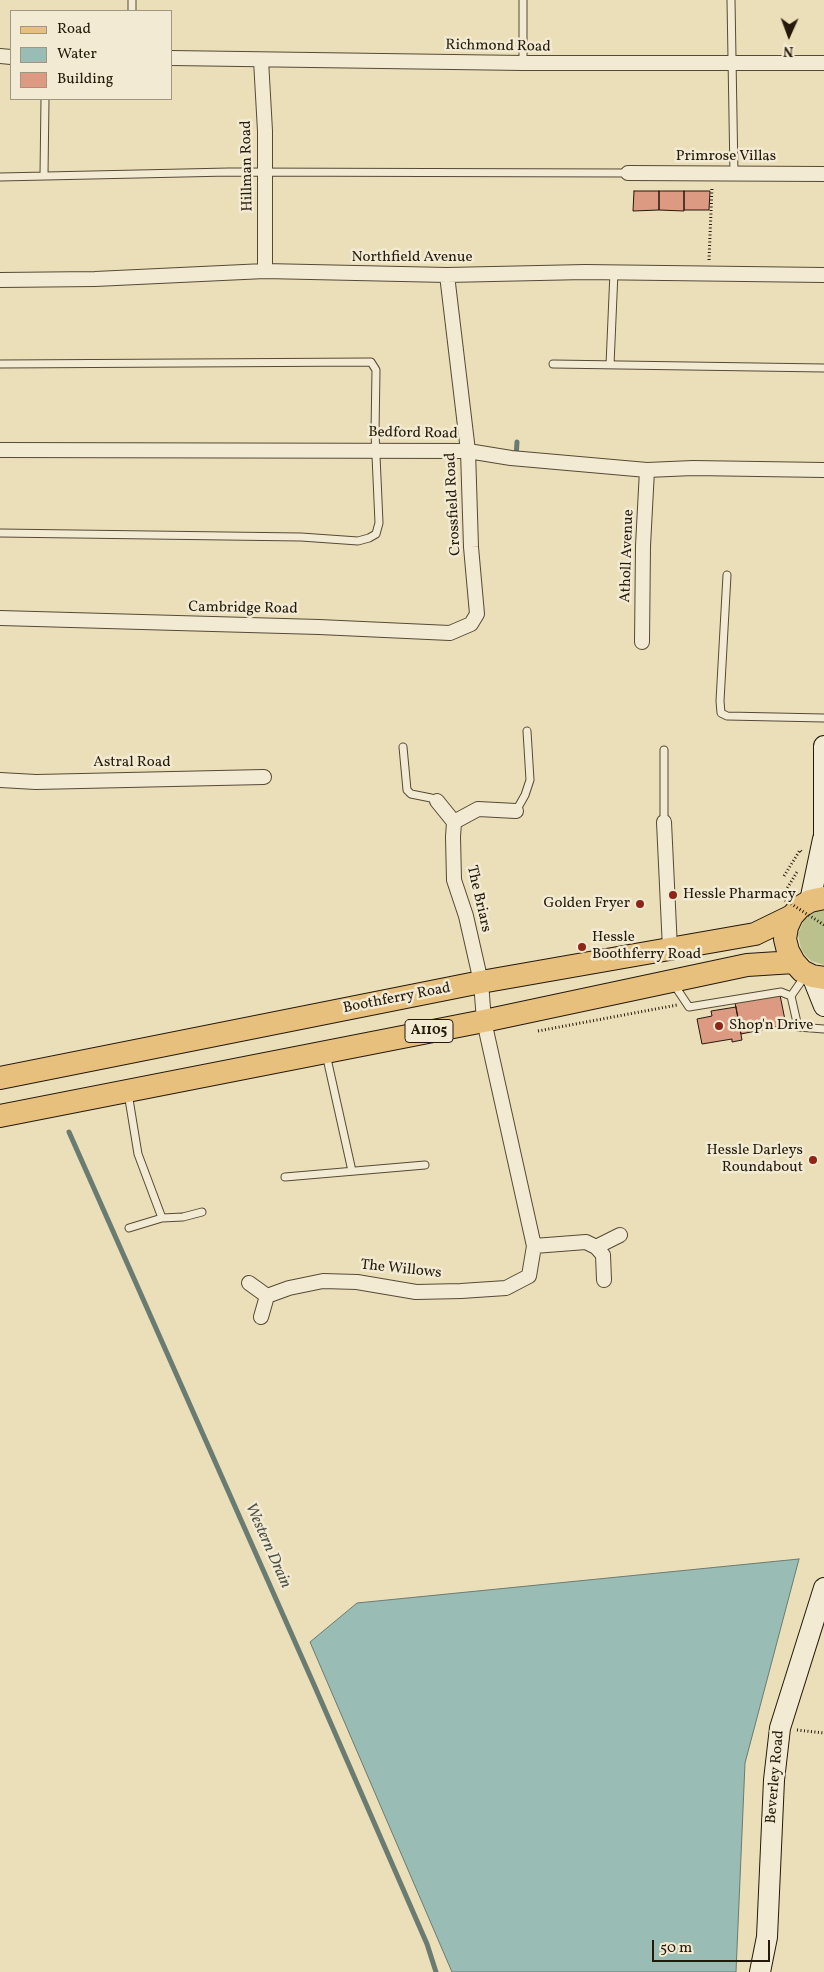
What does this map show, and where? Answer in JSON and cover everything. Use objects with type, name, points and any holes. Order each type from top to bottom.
[{"type":"main road","points":[[817,900],[824,842],[824,746]]},
{"type":"main road","name":"Boothferry Road","points":[[0,1078],[481,982],[755,934],[787,907],[800,907],[817,900]]},
{"type":"main road","points":[[787,907],[786,939],[788,952],[809,972],[824,1006]]},
{"type":"main road","name":"A1105","points":[[0,1116],[326,1052],[746,966],[809,972]]},
{"type":"main road","name":"Beverley Road","points":[[760,1972],[767,1937],[774,1780],[780,1728],[824,1588]]},
{"type":"street","name":"Richmond Road","points":[[172,58],[523,63],[824,63]]},
{"type":"street","name":"Hillman Road","points":[[261,60],[265,172],[265,271]]},
{"type":"street","name":"Primrose Villas","points":[[628,173],[824,174]]},
{"type":"street","name":"Northfield Avenue","points":[[0,280],[95,279],[265,271],[447,275],[614,272],[824,276]]},
{"type":"street","name":"Crossfield Road","points":[[447,275],[468,452],[471,547],[477,614]]},
{"type":"street","name":"Bedford Road","points":[[0,450],[376,450],[468,452],[511,458],[647,470],[694,468],[824,470]]},
{"type":"street","name":"Atholl Avenue","points":[[642,642],[643,546],[647,470]]},
{"type":"street","name":"Cambridge Road","points":[[0,618],[450,632],[471,624],[477,614]]},
{"type":"street","name":"Astral Road","points":[[0,780],[36,782],[264,778]]},
{"type":"street","points":[[437,801],[454,822],[478,809],[516,811]]},
{"type":"street","name":"The Briars","points":[[454,822],[454,880],[466,916],[481,982],[484,1020]]},
{"type":"street","points":[[664,822],[670,949]]},
{"type":"street","name":"The Willows","points":[[268,1296],[289,1288],[323,1281],[357,1282],[416,1292],[461,1291],[506,1288],[529,1276],[534,1246],[484,1020]]},
{"type":"street","points":[[596,1247],[620,1235]]},
{"type":"street","points":[[534,1246],[586,1242],[596,1247],[603,1254],[604,1280]]},
{"type":"street","points":[[249,1283],[268,1296],[261,1317]]},
{"type":"lane","points":[[523,0],[523,63]]},
{"type":"lane","points":[[730,0],[734,174]]},
{"type":"lane","points":[[44,175],[45,100]]},
{"type":"lane","points":[[0,177],[265,172],[628,173]]},
{"type":"lane","points":[[610,365],[614,272]]},
{"type":"lane","points":[[0,364],[370,362],[376,370],[379,530],[369,538],[358,541],[291,536],[0,533]]},
{"type":"lane","points":[[553,364],[824,368]]},
{"type":"lane","points":[[727,574],[721,713],[727,716],[824,718]]},
{"type":"lane","points":[[516,811],[525,795],[530,780],[528,731]]},
{"type":"lane","points":[[403,748],[407,790],[411,794],[437,801]]},
{"type":"lane","points":[[664,750],[664,822]]},
{"type":"lane","points":[[790,996],[809,972]]},
{"type":"lane","points":[[672,981],[689,1007],[782,992],[790,996],[798,1026],[824,1029]]},
{"type":"lane","points":[[326,1052],[352,1171]]},
{"type":"lane","points":[[128,1091],[138,1154],[162,1218]]},
{"type":"lane","points":[[285,1177],[425,1165]]},
{"type":"lane","points":[[129,1228],[162,1218],[183,1217],[202,1212]]},
{"type":"path","points":[[709,273],[712,174]]},
{"type":"path","points":[[784,876],[800,850],[807,856]]},
{"type":"path","points":[[802,864],[787,907],[824,924]]},
{"type":"path","points":[[780,1728],[824,1733]]},
{"type":"green space","points":[[824,909],[824,965],[811,961],[805,955],[801,949],[798,934],[804,920],[810,913]]},
{"type":"water","points":[[799,1559],[745,1763],[736,1972],[452,1972],[310,1642],[357,1603]]},
{"type":"building","points":[[634,191],[659,191],[659,210],[633,211]]},
{"type":"building","points":[[659,191],[684,191],[684,211],[659,210]]},
{"type":"building","points":[[684,191],[710,191],[709,210],[684,210]]},
{"type":"building","points":[[780,995],[786,1025],[741,1034],[735,1003]]},
{"type":"building","name":"Shop'n Drive","points":[[736,1007],[742,1040],[732,1042],[732,1039],[702,1044],[697,1019],[712,1016],[711,1011]]},
{"type":"waterway","points":[[516,458],[517,442]]},
{"type":"waterway","name":"Western Drain","points":[[69,1132],[315,1687],[427,1944],[436,1972]]},
{"type":"place","name":"Hessle Pharmacy","points":[[673,895]]},
{"type":"place","name":"Golden Fryer","points":[[640,904]]},
{"type":"place","name":"Hessle Boothferry Road","points":[[582,947]]},
{"type":"place","name":"Shop'n Drive","points":[[719,1026]]},
{"type":"place","name":"Hessle Darleys Roundabout","points":[[813,1160]]}]
